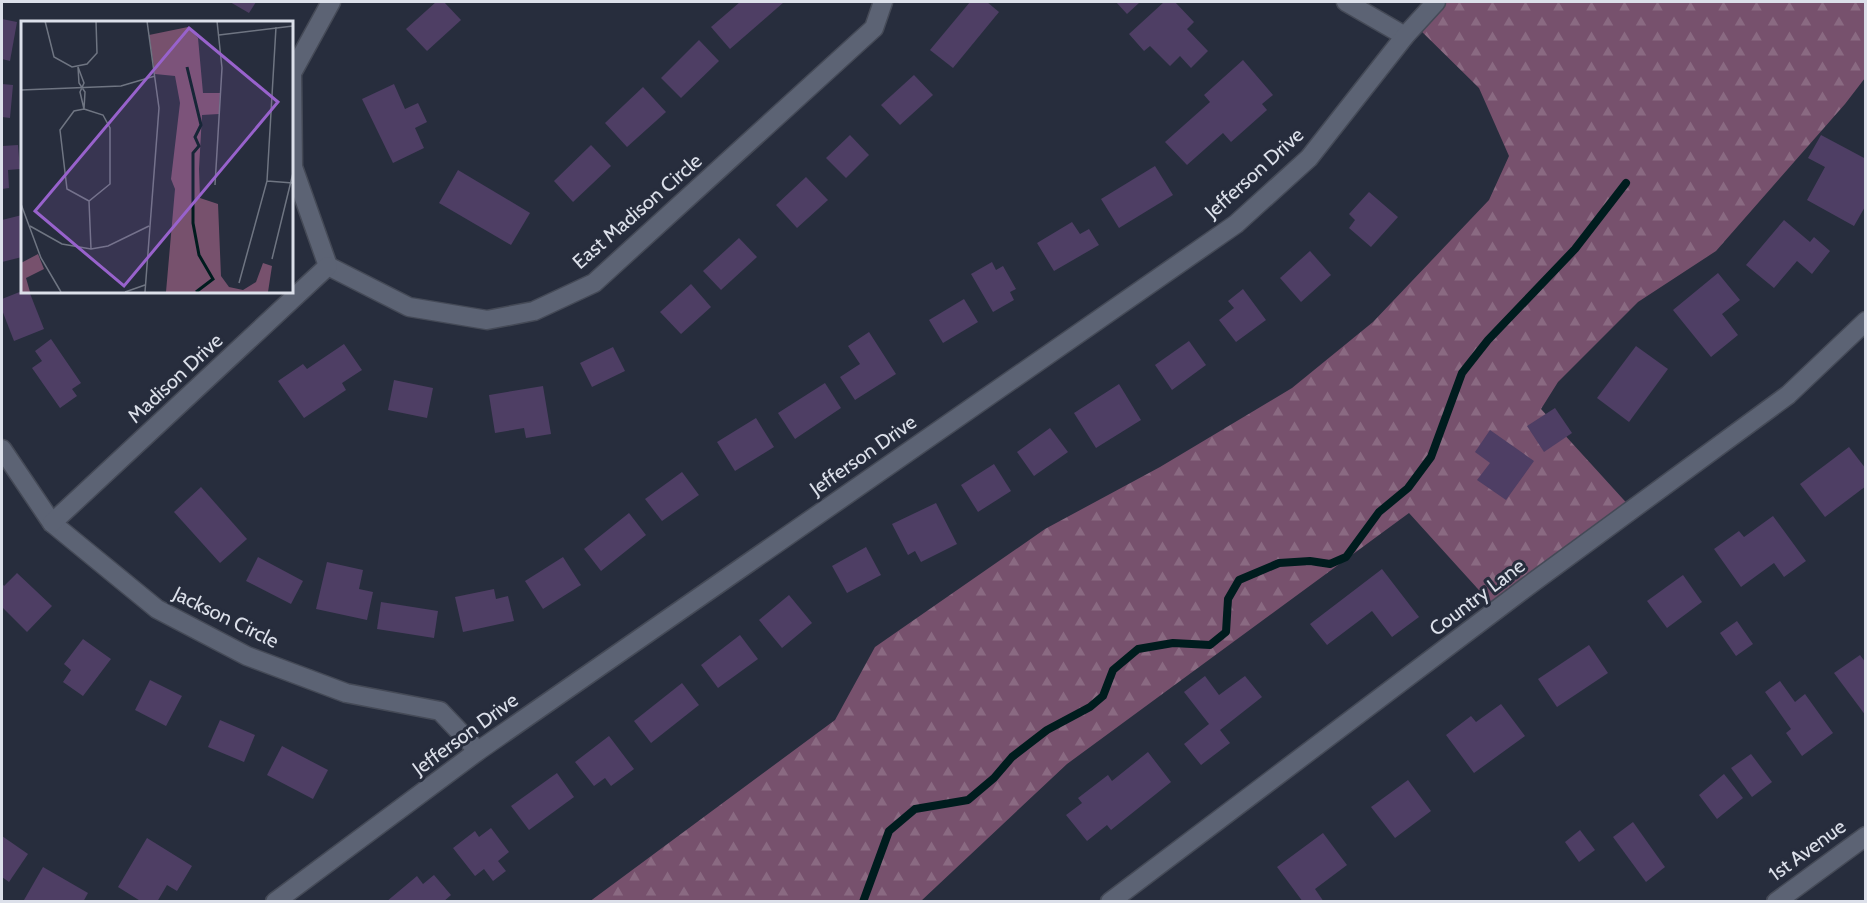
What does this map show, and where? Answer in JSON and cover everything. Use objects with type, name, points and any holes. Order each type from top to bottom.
[{"type":"street","points":[[328,266],[293,167],[292,73],[331,2]]},
{"type":"street","name":"East Madison Circle","points":[[328,266],[409,308],[487,320],[534,311],[594,283],[874,28],[883,2]]},
{"type":"street","points":[[1346,2],[1405,36]]},
{"type":"street","name":"Jefferson Drive","points":[[275,902],[478,751],[1236,224],[1309,158],[1405,36],[1436,2]]},
{"type":"street","name":"Madison Drive","points":[[52,523],[328,266]]},
{"type":"street","name":"Country Lane","points":[[1110,902],[1523,590],[1788,395],[1866,321]]},
{"type":"street","name":"Jackson Circle","points":[[2,449],[52,523],[158,609],[247,656],[346,693],[440,711],[478,751]]},
{"type":"street","name":"1st Avenue","points":[[1776,902],[1866,836]]},
{"type":"green space","points":[[1436,2],[1865,2],[1865,78],[1845,104],[1716,251],[1638,302],[1558,382],[1541,409],[1633,510],[1497,610],[1409,513],[1067,764],[921,901],[589,902],[835,720],[875,647],[1045,529],[1160,467],[1292,388],[1373,322],[1489,200],[1509,156],[1479,88],[1415,25]]},
{"type":"building","points":[[230,2],[256,2],[249,13]]},
{"type":"building","points":[[436,2],[444,2],[461,20],[427,51],[406,29]]},
{"type":"building","points":[[740,2],[784,2],[730,49],[711,27]]},
{"type":"building","points":[[970,2],[987,2],[999,12],[953,68],[930,50]]},
{"type":"building","points":[[1116,2],[1140,2],[1127,14]]},
{"type":"building","points":[[1164,2],[1175,2],[1194,22],[1187,29],[1208,51],[1191,68],[1180,56],[1170,66],[1150,46],[1144,51],[1129,34]]},
{"type":"building","points":[[2,19],[17,22],[10,61],[2,59]]},
{"type":"building","points":[[699,40],[719,61],[681,98],[661,78]]},
{"type":"building","points":[[1243,60],[1273,95],[1262,104],[1267,110],[1231,142],[1223,133],[1187,165],[1165,142],[1210,102],[1204,95]]},
{"type":"building","points":[[914,75],[933,95],[900,125],[881,105]]},
{"type":"building","points":[[2,84],[13,85],[10,118],[2,117]]},
{"type":"building","points":[[394,84],[405,109],[418,103],[427,122],[415,128],[424,148],[393,163],[362,99]]},
{"type":"building","points":[[643,87],[666,112],[627,147],[605,123]]},
{"type":"building","points":[[850,135],[869,155],[846,178],[826,158]]},
{"type":"building","points":[[1821,135],[1866,159],[1866,205],[1854,226],[1807,200],[1825,167],[1808,158]]},
{"type":"building","points":[[18,145],[20,169],[8,170],[9,188],[2,189],[2,146]]},
{"type":"building","points":[[591,145],[611,166],[573,202],[554,181]]},
{"type":"building","points":[[1155,166],[1173,195],[1119,228],[1101,199]]},
{"type":"building","points":[[458,170],[530,213],[511,245],[439,203]]},
{"type":"building","points":[[806,177],[828,200],[797,228],[776,205]]},
{"type":"building","points":[[1369,192],[1398,217],[1371,247],[1349,228],[1355,220],[1349,214]]},
{"type":"building","points":[[21,215],[21,257],[2,262],[2,220]]},
{"type":"building","points":[[1784,220],[1810,242],[1814,237],[1830,251],[1812,274],[1797,261],[1774,288],[1746,265]]},
{"type":"building","points":[[1072,222],[1080,234],[1089,229],[1099,245],[1054,271],[1037,243]]},
{"type":"building","points":[[739,238],[757,257],[721,290],[703,271]]},
{"type":"building","points":[[1310,251],[1331,275],[1301,302],[1280,278]]},
{"type":"building","points":[[992,262],[996,270],[1003,266],[1016,289],[1010,292],[1014,300],[993,312],[971,274]]},
{"type":"building","points":[[1718,273],[1740,300],[1722,314],[1738,335],[1711,357],[1673,310]]},
{"type":"building","points":[[691,284],[711,307],[681,334],[660,312]]},
{"type":"building","points":[[1243,289],[1266,320],[1236,342],[1219,320],[1234,308],[1228,301]]},
{"type":"building","points":[[21,291],[29,292],[44,329],[14,341],[2,310],[2,299]]},
{"type":"building","points":[[964,299],[978,322],[943,343],[929,320]]},
{"type":"building","points":[[869,332],[896,374],[855,400],[840,377],[860,364],[848,346]]},
{"type":"building","points":[[51,339],[81,383],[72,389],[77,396],[60,408],[32,368],[42,361],[35,351]]},
{"type":"building","points":[[1189,341],[1206,365],[1172,390],[1155,365]]},
{"type":"building","points":[[344,344],[362,370],[342,383],[346,390],[304,418],[278,381],[303,364],[307,369]]},
{"type":"building","points":[[1636,346],[1668,369],[1629,422],[1597,398]]},
{"type":"building","points":[[613,347],[625,371],[592,387],[580,363]]},
{"type":"building","points":[[394,380],[433,388],[427,418],[388,410]]},
{"type":"building","points":[[825,383],[841,408],[795,439],[778,413]]},
{"type":"building","points":[[1119,384],[1141,420],[1096,448],[1074,413]]},
{"type":"building","points":[[543,386],[551,434],[526,438],[524,428],[495,433],[489,395]]},
{"type":"building","points":[[1555,408],[1572,433],[1544,452],[1527,426]]},
{"type":"building","points":[[756,418],[774,447],[735,471],[717,442]]},
{"type":"building","points":[[1050,428],[1068,452],[1034,476],[1017,452]]},
{"type":"building","points":[[1490,430],[1534,461],[1506,500],[1477,480],[1490,463],[1475,452]]},
{"type":"building","points":[[1849,447],[1866,469],[1866,486],[1825,517],[1800,484]]},
{"type":"building","points":[[994,464],[1011,491],[978,512],[961,485]]},
{"type":"building","points":[[682,472],[699,495],[662,521],[645,499]]},
{"type":"building","points":[[201,487],[247,539],[220,563],[174,512]]},
{"type":"building","points":[[936,503],[957,544],[921,562],[915,551],[908,555],[892,524]]},
{"type":"building","points":[[629,513],[646,535],[601,571],[584,549]]},
{"type":"building","points":[[1773,516],[1806,561],[1784,577],[1774,563],[1741,587],[1714,549],[1739,531],[1744,537]]},
{"type":"building","points":[[866,547],[881,575],[847,593],[832,566]]},
{"type":"building","points":[[258,557],[303,581],[291,604],[246,581]]},
{"type":"building","points":[[563,557],[581,585],[543,609],[525,581]]},
{"type":"building","points":[[327,562],[363,570],[359,589],[373,592],[367,620],[316,609]]},
{"type":"building","points":[[1382,569],[1419,617],[1392,637],[1372,611],[1327,645],[1310,624]]},
{"type":"building","points":[[17,573],[52,606],[27,632],[2,607],[2,583],[4,586]]},
{"type":"building","points":[[1683,575],[1702,602],[1667,628],[1647,601]]},
{"type":"building","points":[[494,589],[496,599],[508,596],[514,621],[463,632],[455,597]]},
{"type":"building","points":[[789,595],[812,623],[782,648],[759,620]]},
{"type":"building","points":[[381,602],[438,611],[434,638],[377,629]]},
{"type":"building","points":[[1737,621],[1753,644],[1736,656],[1720,633]]},
{"type":"building","points":[[740,635],[758,659],[718,688],[701,665]]},
{"type":"building","points":[[83,639],[111,659],[83,696],[63,682],[71,670],[64,664]]},
{"type":"building","points":[[1589,645],[1608,673],[1557,707],[1538,679]]},
{"type":"building","points":[[1860,655],[1866,663],[1866,716],[1834,673]]},
{"type":"building","points":[[1205,676],[1219,695],[1245,676],[1262,697],[1220,730],[1230,743],[1201,765],[1184,744],[1209,724],[1184,692]]},
{"type":"building","points":[[150,680],[182,696],[166,726],[135,710]]},
{"type":"building","points":[[1780,681],[1795,702],[1805,694],[1833,733],[1802,756],[1786,733],[1791,729],[1765,692]]},
{"type":"building","points":[[682,683],[699,705],[651,743],[634,721]]},
{"type":"building","points":[[1501,704],[1525,736],[1474,773],[1446,735],[1471,716],[1476,722]]},
{"type":"building","points":[[220,720],[255,735],[244,762],[208,747]]},
{"type":"building","points":[[609,736],[634,769],[611,786],[605,778],[594,786],[575,762]]},
{"type":"building","points":[[282,746],[328,770],[313,799],[267,775]]},
{"type":"building","points":[[1148,752],[1171,782],[1111,830],[1107,825],[1087,841],[1066,815],[1082,803],[1078,798],[1108,775],[1112,781]]},
{"type":"building","points":[[1751,754],[1772,782],[1752,797],[1731,768]]},
{"type":"building","points":[[557,773],[574,797],[529,830],[511,806]]},
{"type":"building","points":[[1724,774],[1743,798],[1717,819],[1699,795]]},
{"type":"building","points":[[1408,780],[1431,811],[1395,838],[1371,807]]},
{"type":"building","points":[[1633,822],[1665,867],[1646,882],[1613,837]]},
{"type":"building","points":[[491,828],[509,852],[498,861],[506,871],[493,881],[484,869],[475,876],[453,848],[475,831],[479,837]]},
{"type":"building","points":[[1580,830],[1595,850],[1579,862],[1565,842]]},
{"type":"building","points":[[1323,833],[1347,865],[1315,889],[1324,902],[1303,902],[1277,867]]},
{"type":"building","points":[[2,836],[28,854],[9,882],[2,877]]},
{"type":"building","points":[[147,838],[192,866],[177,891],[167,885],[157,902],[142,902],[118,887]]},
{"type":"building","points":[[43,867],[88,893],[83,902],[24,900]]},
{"type":"building","points":[[434,875],[451,895],[443,902],[386,902],[417,876],[423,884]]},
{"type":"waterway","points":[[863,902],[889,831],[915,809],[968,800],[994,778],[1012,757],[1047,730],[1090,707],[1103,696],[1113,670],[1138,649],[1173,643],[1210,645],[1226,632],[1228,599],[1239,580],[1279,563],[1310,561],[1330,564],[1346,557],[1379,512],[1408,488],[1431,457],[1462,373],[1488,340],[1575,249],[1626,183]]}]
